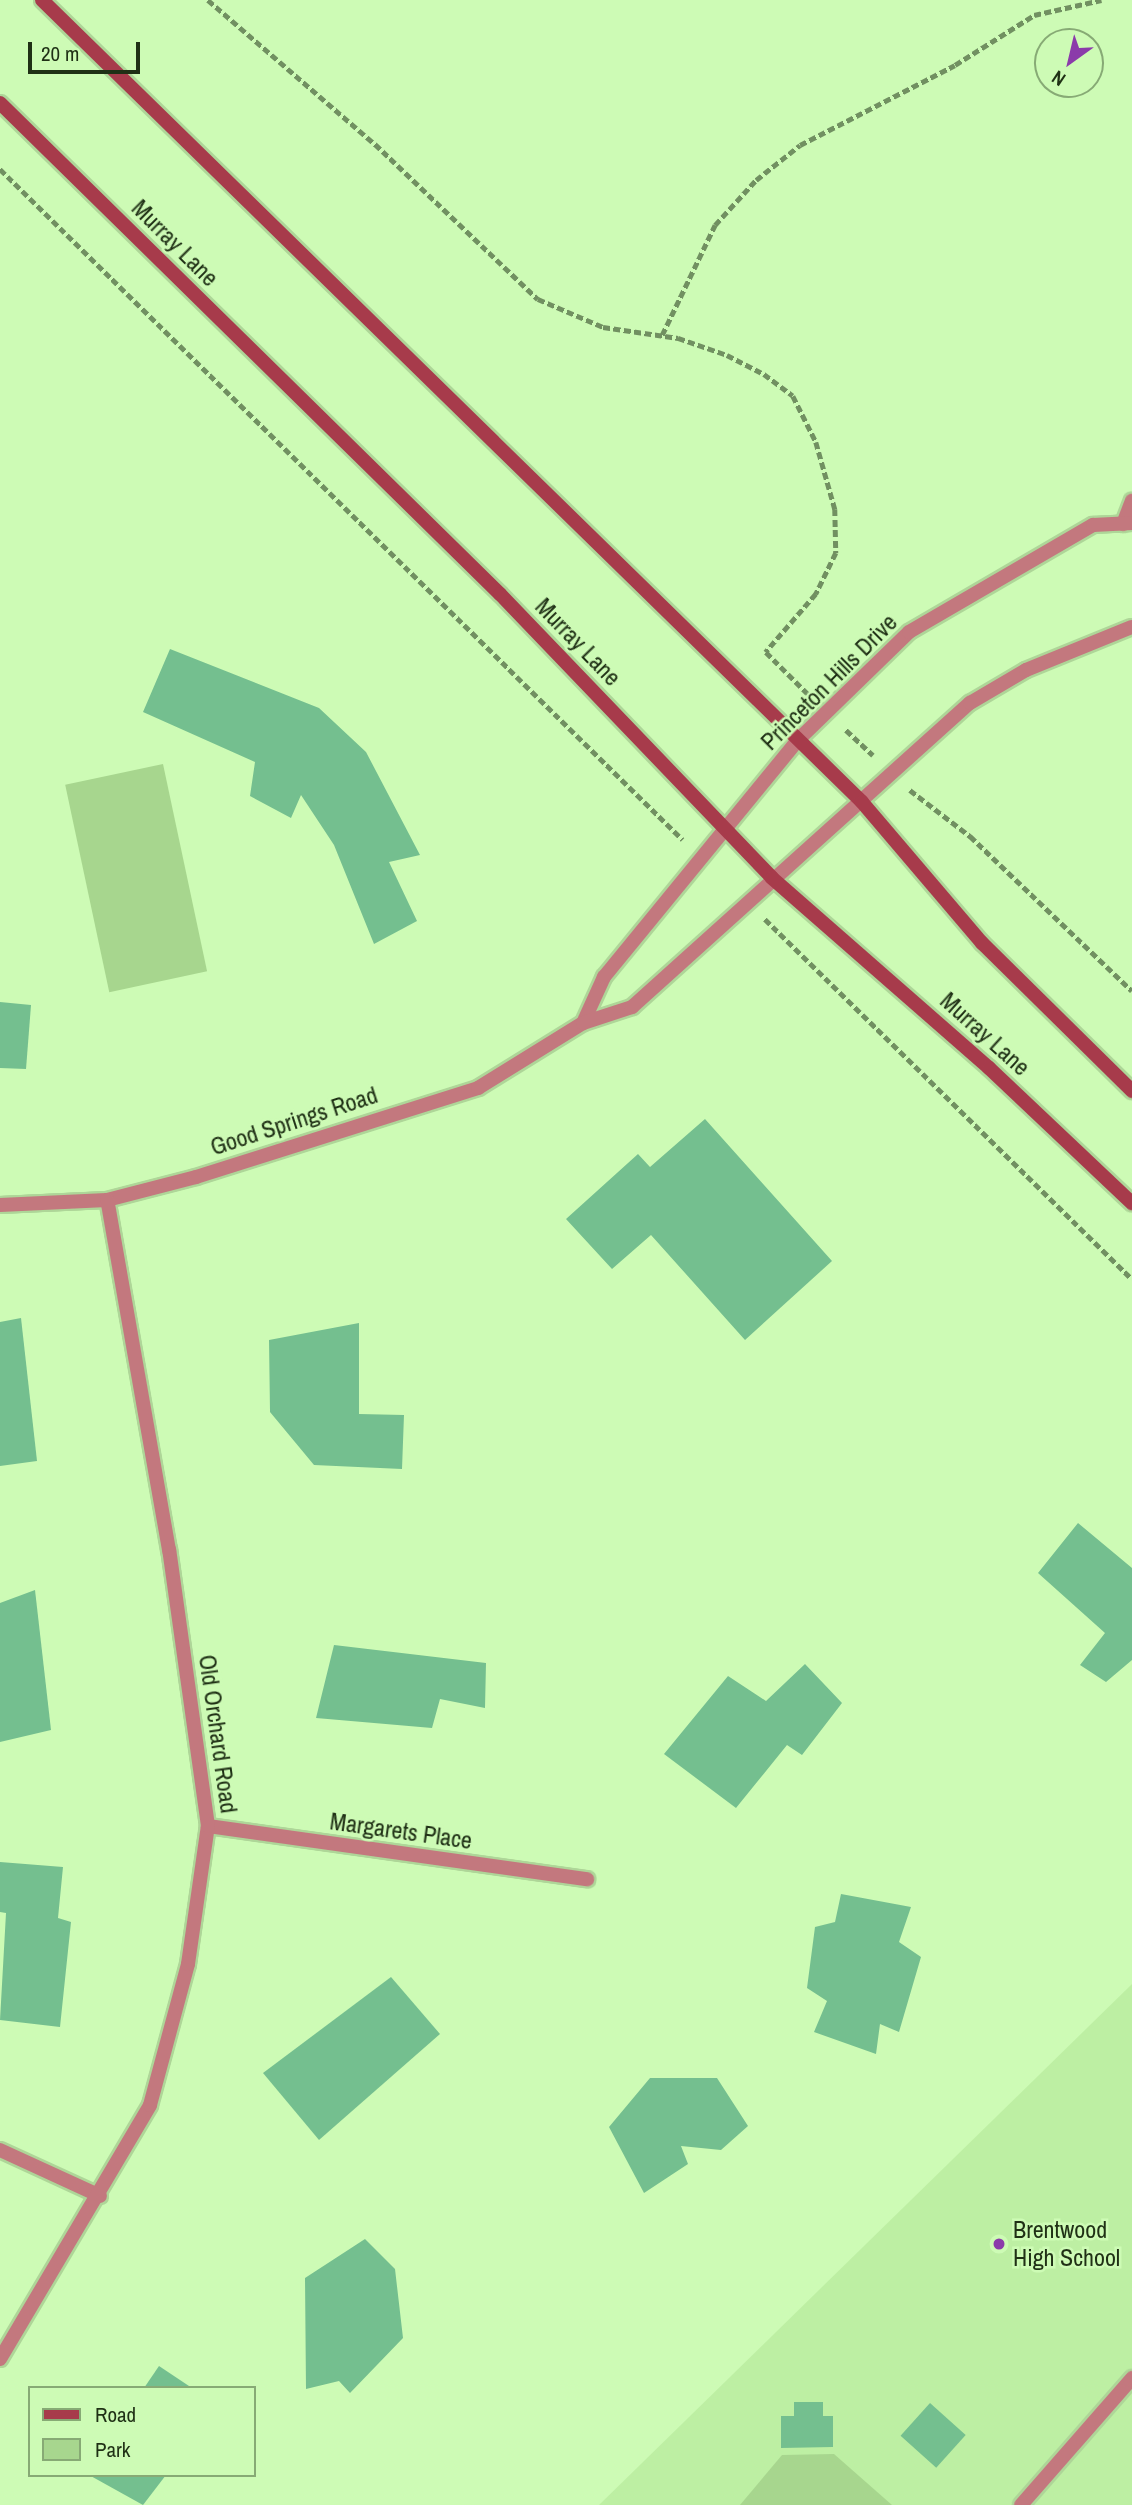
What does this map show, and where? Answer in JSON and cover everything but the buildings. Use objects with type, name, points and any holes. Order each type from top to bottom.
[{"type":"main road","points":[[42,0],[862,802],[982,943],[1132,1091]]},
{"type":"main road","name":"Murray Lane","points":[[0,103],[500,594],[772,877],[989,1068],[1132,1203]]},
{"type":"street","points":[[1127,523],[1132,501]]},
{"type":"street","name":"Princeton Hills Drive","points":[[726,827],[799,739],[909,632],[1093,525],[1127,523]]},
{"type":"street","points":[[772,877],[862,802],[970,703],[1026,670],[1132,627]]},
{"type":"street","points":[[583,1023],[604,977],[726,827]]},
{"type":"street","name":"Good Springs Road","points":[[0,1206],[107,1200],[196,1177],[478,1088],[583,1023],[632,1007],[772,877]]},
{"type":"street","name":"Old Orchard Road","points":[[0,2359],[100,2196],[150,2105],[188,1964],[208,1826],[169,1550],[107,1200]]},
{"type":"street","name":"Margarets Place","points":[[208,1826],[587,1879]]},
{"type":"street","points":[[0,2150],[100,2196]]},
{"type":"street","points":[[1021,2505],[1132,2378]]},
{"type":"path","points":[[208,0],[375,144],[538,299],[604,327],[662,335],[727,355],[764,374],[793,396],[816,442],[835,509],[836,553],[817,594],[766,652],[826,713],[893,774],[970,836],[1132,991]]},
{"type":"path","points":[[662,335],[715,225],[755,180],[800,145],[955,65],[1034,15],[1101,0]]},
{"type":"path","points":[[0,169],[702,859]]},
{"type":"path","points":[[747,901],[1132,1279]]},
{"type":"shaded area","name":"Brentwood High School","points":[[1132,1984],[1132,2505],[599,2505]]},
{"type":"green space","points":[[163,764],[207,971],[109,992],[65,785]]},
{"type":"green space","points":[[834,2454],[892,2505],[740,2505],[782,2455]]},
{"type":"place","name":"Brentwood High School","points":[[999,2244]]}]
